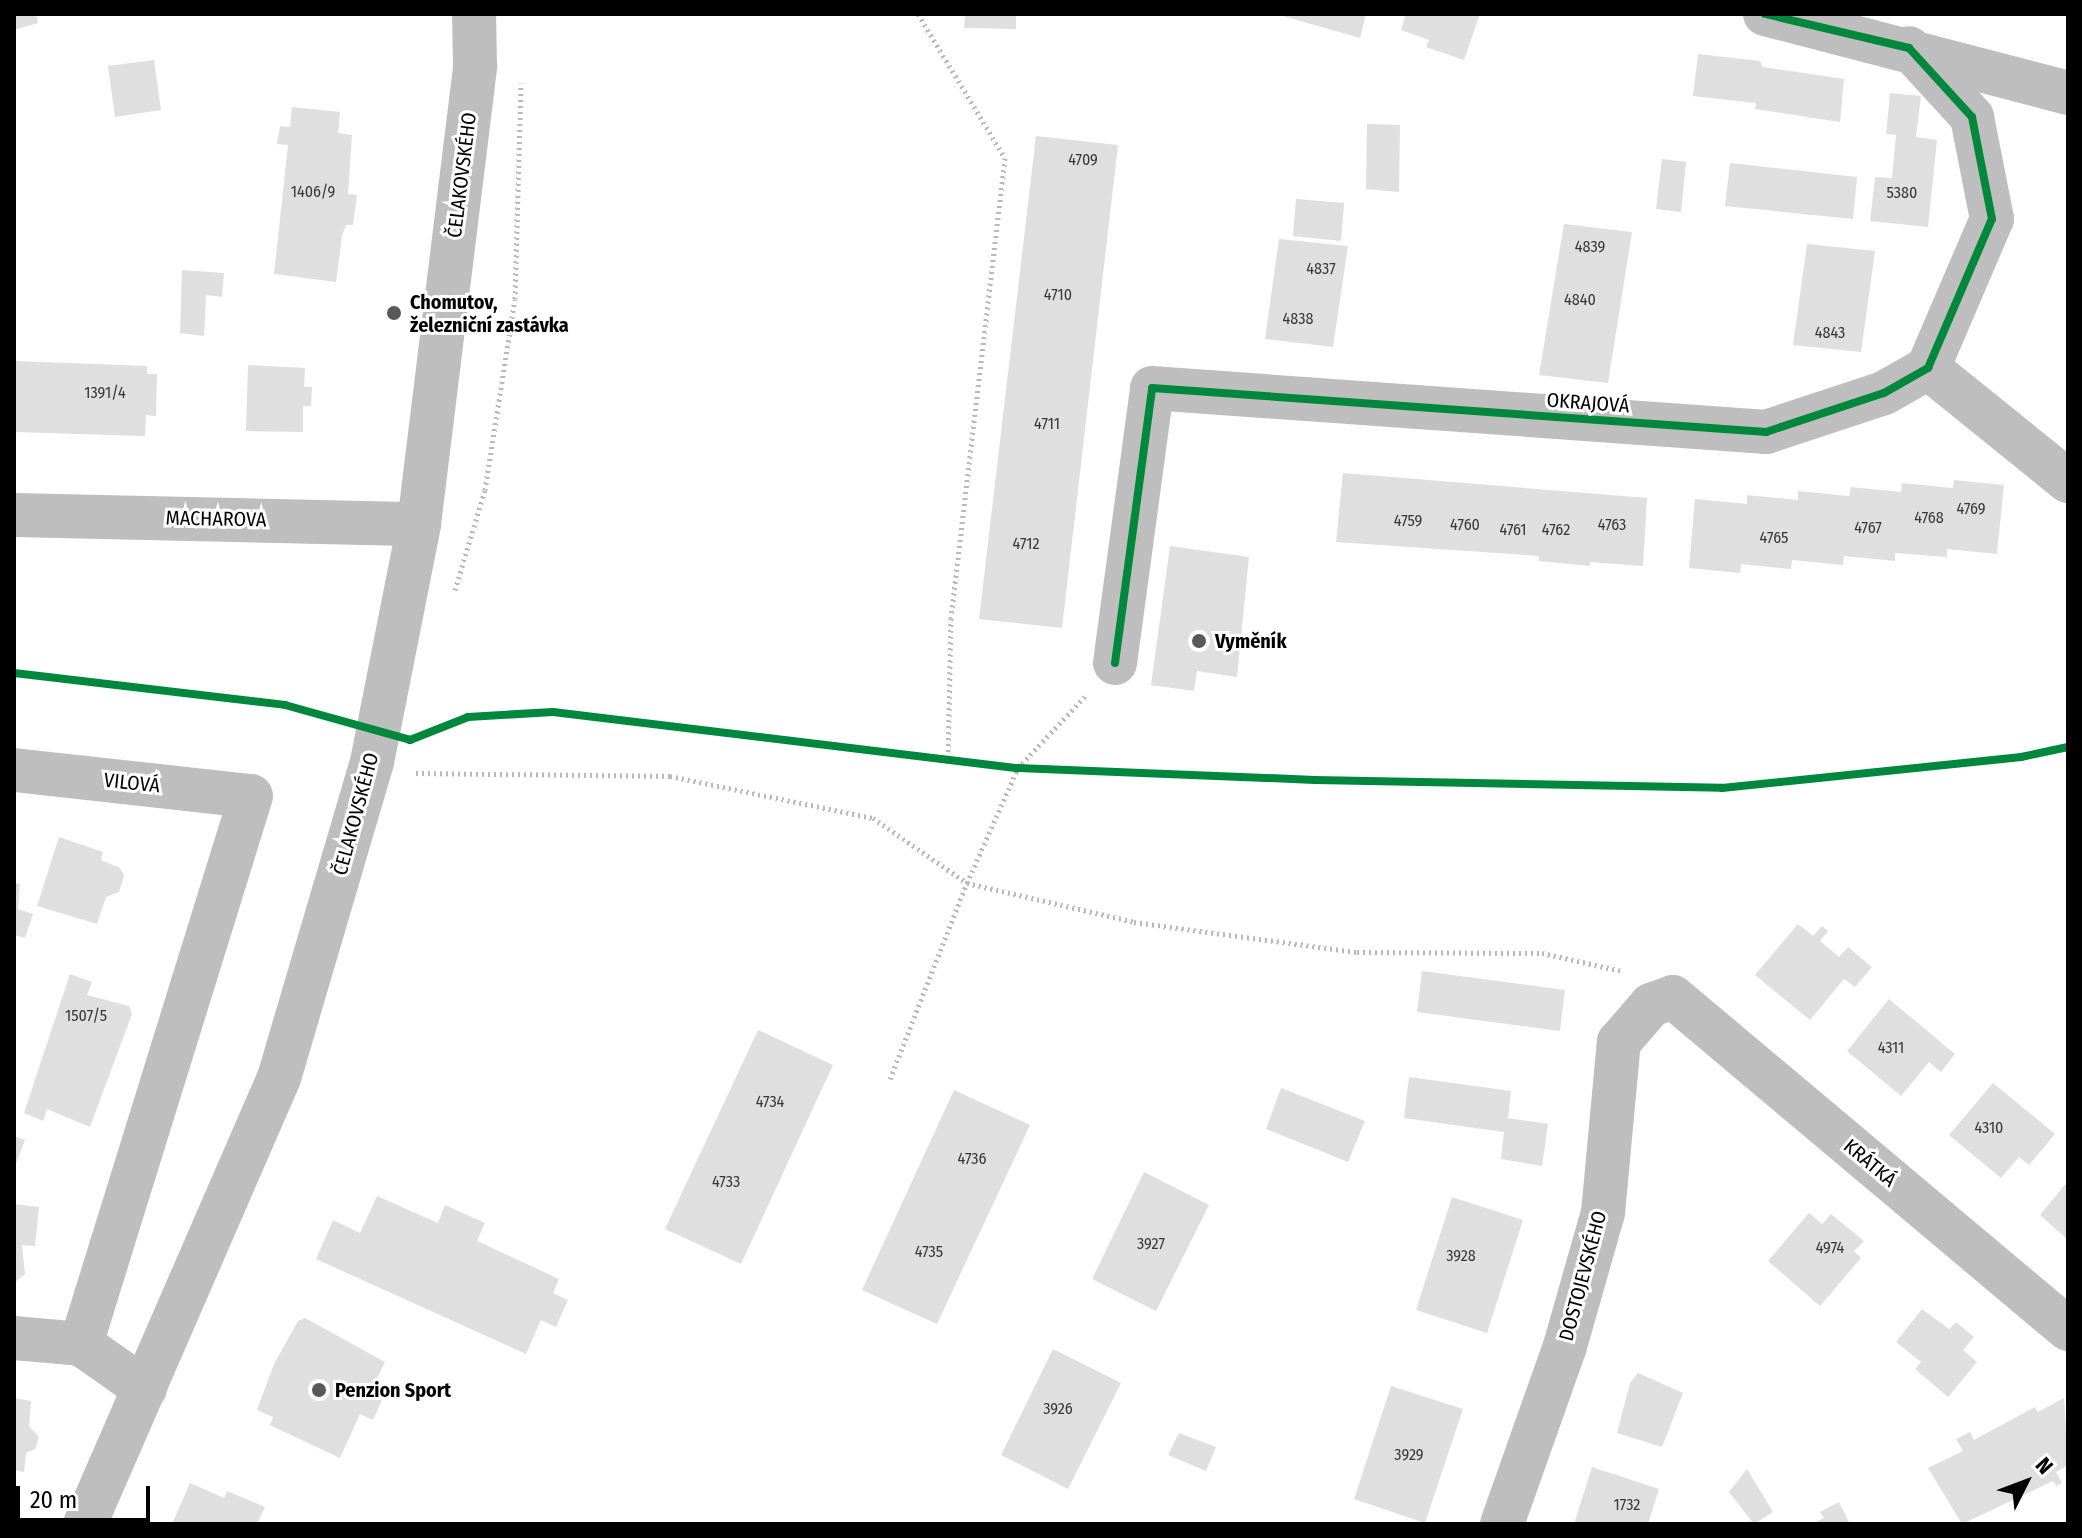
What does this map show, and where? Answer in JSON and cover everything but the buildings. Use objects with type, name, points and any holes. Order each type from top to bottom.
[{"type":"street","name":"ČELAKOVSKÉHO","points":[[85,1524],[279,1078],[370,768],[419,524],[475,65],[474,14]]},
{"type":"street","points":[[1765,14],[1909,48],[2068,93]]},
{"type":"street","points":[[1909,48],[1972,117],[1992,219],[1928,368],[2068,481]]},
{"type":"street","name":"OKRAJOVÁ","points":[[1115,663],[1152,388],[1766,432],[1884,393],[1928,368]]},
{"type":"street","name":"MACHAROVA","points":[[14,515],[419,524]]},
{"type":"street","name":"VILOVÁ","points":[[14,770],[251,796],[81,1344]]},
{"type":"street","name":"KRÁTKÁ","points":[[1673,997],[2068,1329]]},
{"type":"street","name":"DOSTOJEVSKÉHO","points":[[1502,1524],[1565,1346],[1603,1213],[1619,1042],[1651,1005],[1673,997]]},
{"type":"street","points":[[14,1338],[81,1344],[145,1389]]},
{"type":"path","points":[[918,14],[1005,158],[951,618],[948,761]]},
{"type":"path","points":[[454,593],[485,490],[515,299],[521,73]]},
{"type":"path","points":[[890,1079],[967,883],[1018,768],[1115,663]]},
{"type":"path","points":[[935,759],[962,762]]},
{"type":"path","points":[[1004,767],[1033,769]]},
{"type":"path","points":[[370,768],[670,776],[873,818],[967,883],[1134,922],[1357,952],[1542,953],[1612,966],[1673,997]]},
{"type":"cycle path","points":[[1115,663],[1152,388],[1766,432],[1884,393],[1928,368],[1992,219],[1972,117],[1909,48],[1765,14]]},
{"type":"cycle path","points":[[14,673],[285,705],[410,740],[468,717],[553,712],[1018,768],[1315,780],[1722,788],[2021,757],[2068,747]]},
{"type":"place","name":"Chomutov, železniční zastávka","points":[[394,313]]},
{"type":"place","name":"Vyměník","points":[[1199,641]]},
{"type":"place","name":"Penzion Sport","points":[[319,1390]]}]
